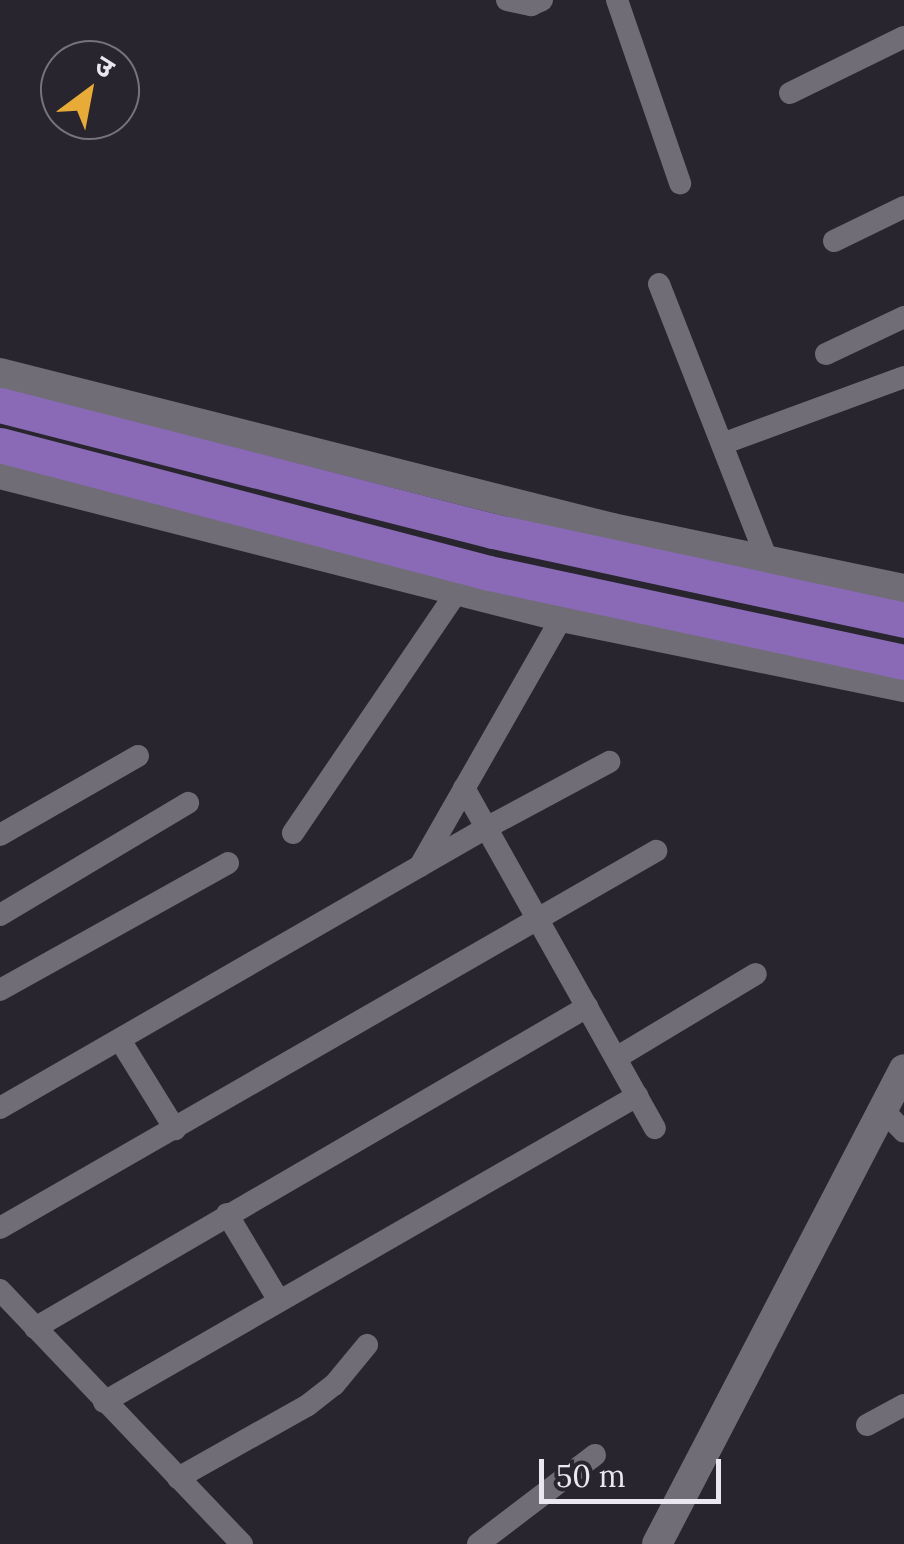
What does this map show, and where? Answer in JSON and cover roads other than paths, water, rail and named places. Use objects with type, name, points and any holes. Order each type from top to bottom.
[{"type":"main road","points":[[0,373],[432,484],[904,589]]},
{"type":"main road","points":[[0,405],[492,532],[904,620]]},
{"type":"main road","points":[[0,444],[489,573],[904,662]]},
{"type":"main road","points":[[0,474],[457,592],[904,687]]},
{"type":"main road","points":[[657,1544],[894,1121],[904,1069]]},
{"type":"street","points":[[507,0],[530,5],[542,0]]},
{"type":"street","points":[[617,0],[680,182]]},
{"type":"street","points":[[790,93],[904,36]]},
{"type":"street","points":[[834,241],[904,207]]},
{"type":"street","points":[[660,284],[767,560]]},
{"type":"street","points":[[826,354],[904,317]]},
{"type":"street","points":[[722,444],[904,377]]},
{"type":"street","points":[[292,833],[457,592]]},
{"type":"street","points":[[418,868],[562,616]]},
{"type":"street","points":[[0,835],[138,756]]},
{"type":"street","points":[[0,1108],[486,828],[609,762]]},
{"type":"street","points":[[464,788],[655,1128]]},
{"type":"street","points":[[0,915],[188,803]]},
{"type":"street","points":[[0,1228],[656,851]]},
{"type":"street","points":[[0,990],[228,863]]},
{"type":"street","points":[[616,1058],[756,974]]},
{"type":"street","points":[[35,1328],[587,1007]]},
{"type":"street","points":[[120,1040],[174,1129]]},
{"type":"street","points":[[104,1402],[637,1096]]},
{"type":"street","points":[[227,1214],[279,1301]]},
{"type":"street","points":[[0,1290],[242,1544]]},
{"type":"street","points":[[178,1478],[308,1405],[334,1385],[367,1345]]},
{"type":"street","points":[[867,1425],[904,1405]]},
{"type":"street","points":[[478,1544],[594,1455]]}]
